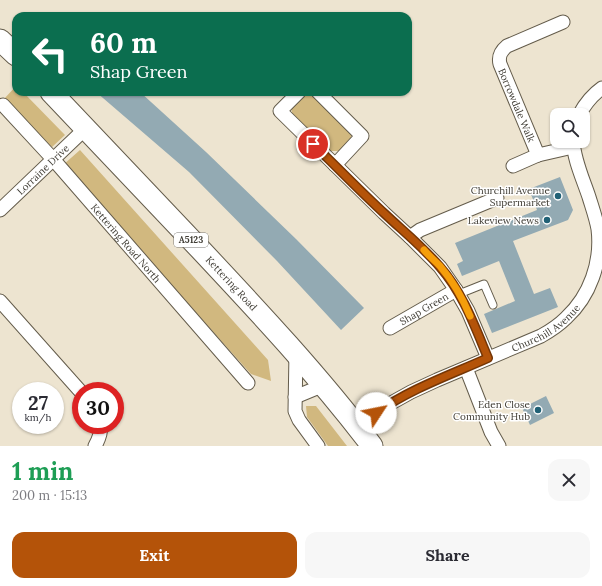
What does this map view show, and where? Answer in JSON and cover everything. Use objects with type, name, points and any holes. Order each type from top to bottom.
[{"type":"main road","points":[[0,40],[12,51]]},
{"type":"main road","name":"Kettering Road","points":[[55,96],[296,352],[360,429],[372,446]]},
{"type":"street","name":"Borrowdale Walk","points":[[538,155],[500,64],[499,58],[503,49],[511,43],[563,22]]},
{"type":"street","points":[[583,108],[586,103],[602,88]]},
{"type":"street","name":"Shap Green","points":[[295,96],[280,111],[440,267],[458,292],[468,311],[488,358]]},
{"type":"street","points":[[322,96],[362,136],[336,165]]},
{"type":"street","name":"Kettering Road North","points":[[3,105],[248,383]]},
{"type":"street","name":"Lorraine Drive","points":[[0,210],[86,128]]},
{"type":"street","points":[[513,166],[538,155],[560,148]]},
{"type":"street","name":"Churchill Avenue","points":[[360,429],[376,413],[395,401],[430,383],[541,336],[554,328],[566,318],[585,294],[597,282],[599,246],[598,230],[595,215],[574,148]]},
{"type":"street","points":[[410,237],[420,230],[498,198]]},
{"type":"street","name":"Shap Green","points":[[390,328],[458,292]]},
{"type":"street","points":[[0,301],[72,382]]},
{"type":"street","points":[[296,352],[296,416],[318,446]]},
{"type":"street","points":[[466,368],[491,432],[499,446]]},
{"type":"street","points":[[295,397],[324,385]]},
{"type":"street","points":[[95,446],[100,434]]},
{"type":"lane","points":[[458,292],[484,284],[493,304]]},
{"type":"shaded area","points":[[12,90],[12,96],[27,96],[65,135],[52,147],[4,99]]},
{"type":"shaded area","points":[[301,96],[316,96],[352,133],[350,142],[339,151],[330,151],[293,117],[291,107]]},
{"type":"shaded area","points":[[80,150],[268,360],[271,381],[251,374],[63,165]]},
{"type":"shaded area","points":[[306,406],[316,406],[347,446],[328,446],[307,417]]},
{"type":"building","points":[[101,96],[144,96],[206,152],[296,239],[364,308],[341,330],[277,261],[189,172]]},
{"type":"building","points":[[560,177],[573,210],[568,220],[513,241],[534,294],[550,288],[558,307],[492,333],[484,314],[515,301],[499,261],[462,276],[457,264],[463,261],[455,243],[537,210],[529,189]]},
{"type":"building","name":"Eden Close Community Hub","points":[[546,396],[554,413],[530,425],[522,408]]},
{"type":"slow traffic","points":[[424,250],[448,277],[470,316]]},
{"type":"place","name":"Churchill Avenue Supermarket","points":[[558,196]]},
{"type":"place","name":"Lakeview News","points":[[547,220]]},
{"type":"place","name":"Eden Close Community Hub","points":[[538,410]]},
{"type":"route","points":[[313,144],[440,267],[468,311],[488,358],[412,392],[376,413]]}]
